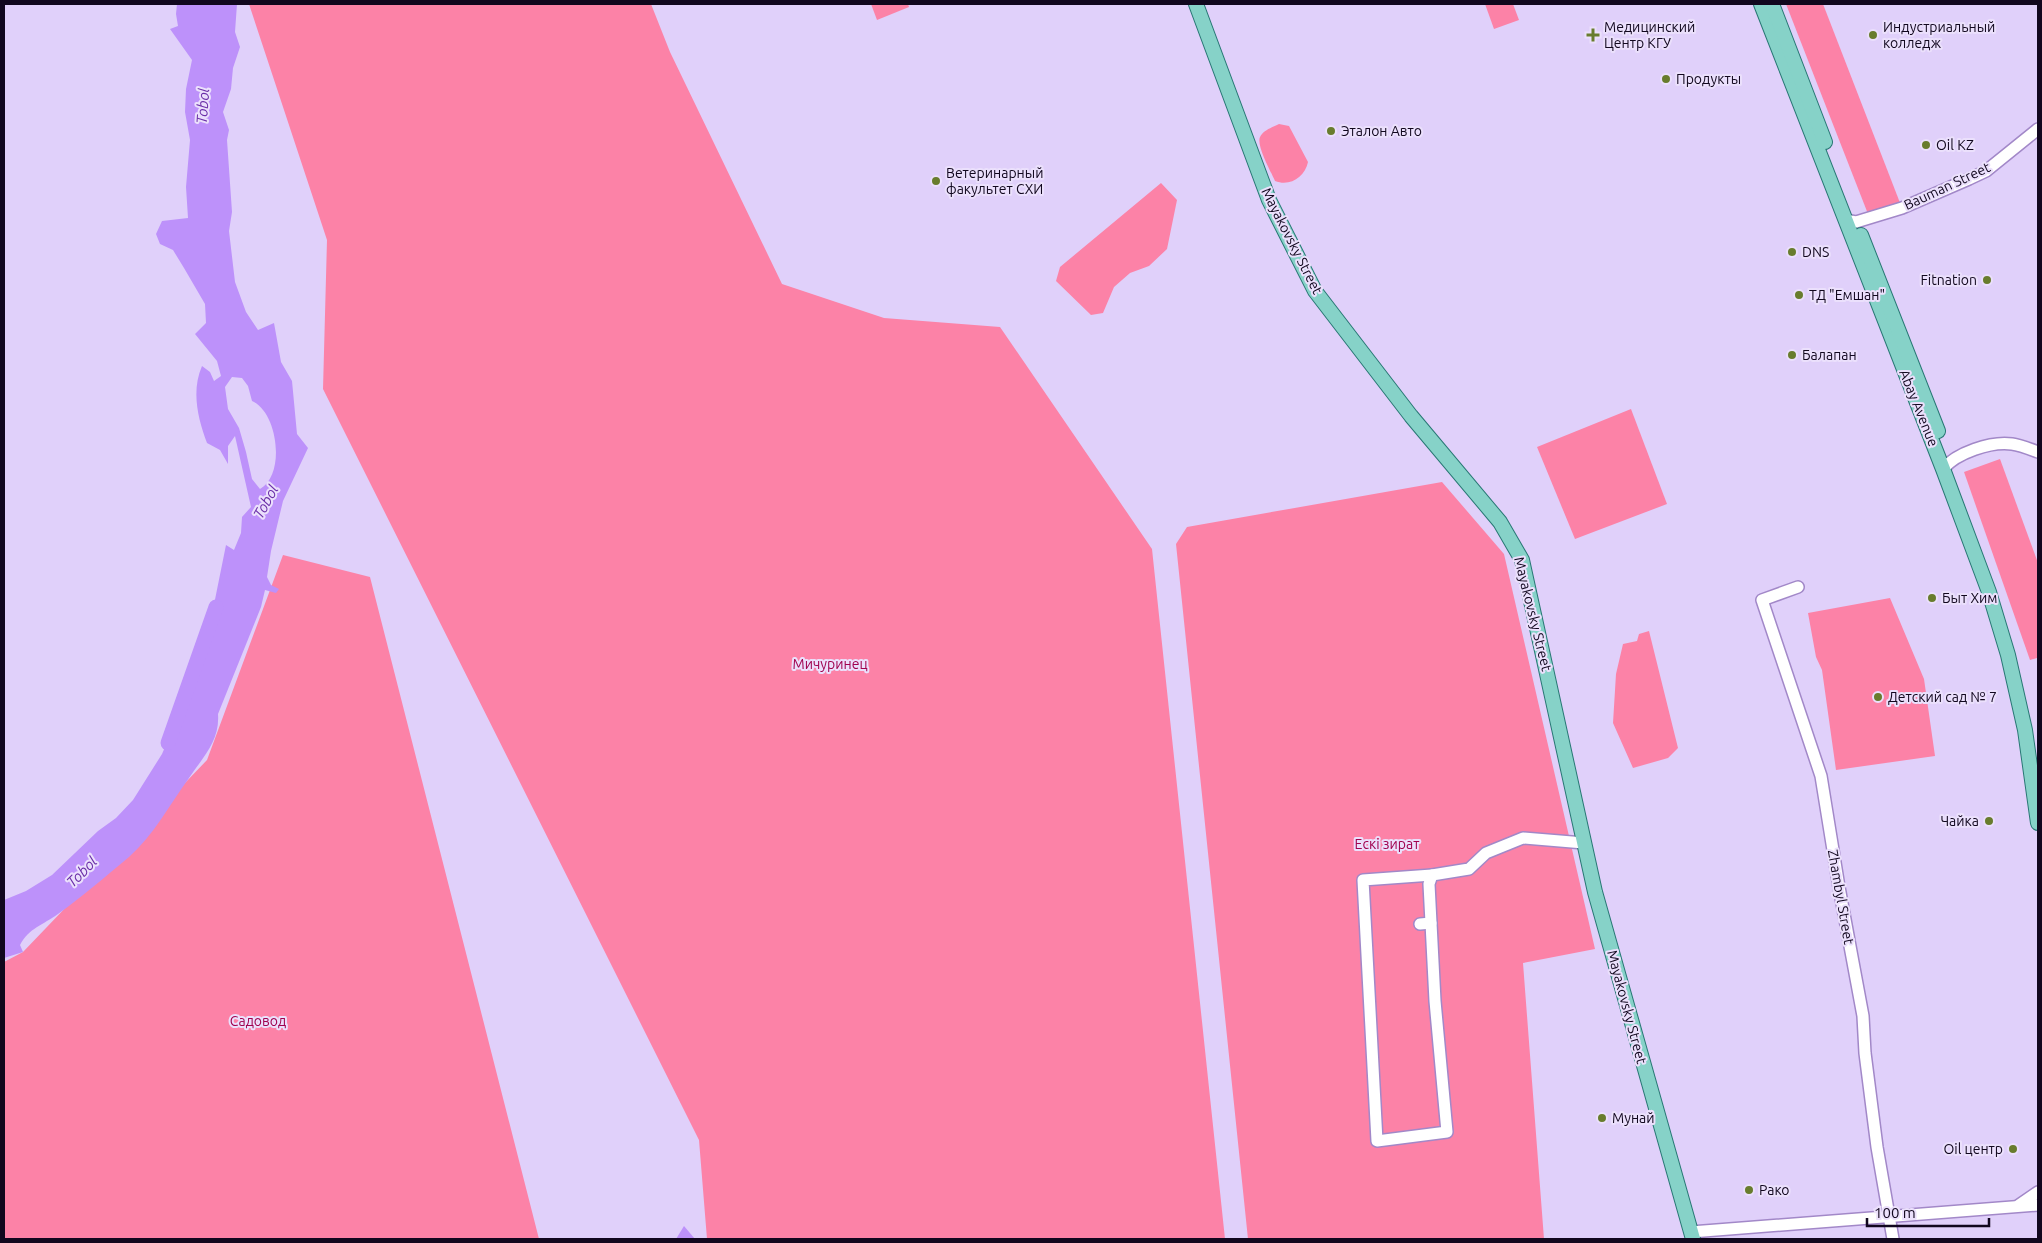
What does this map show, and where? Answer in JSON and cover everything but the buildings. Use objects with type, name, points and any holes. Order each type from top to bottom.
[{"type":"main road","name":"Mayakovsky Street","points":[[1196,4],[1270,200],[1315,291],[1411,416],[1500,522],[1522,560],[1595,892],[1692,1236]]},
{"type":"main road","name":"Abay Avenue","points":[[1761,4],[1851,221],[1998,589],[2017,652],[2038,756]]},
{"type":"main road","name":"Abay Avenue","points":[[1772,4],[1851,221]]},
{"type":"main road","name":"Abay Avenue","points":[[1947,465],[2008,655],[2025,730],[2038,823]]},
{"type":"street","name":"Bauman Street","points":[[1851,221],[1915,203],[1986,171],[2038,128]]},
{"type":"street","points":[[1947,465],[1982,446],[2011,443],[2038,452]]},
{"type":"street","name":"Zhambyl Street","points":[[1798,587],[1762,600],[1821,776],[1838,888],[1863,1016],[1865,1053],[1893,1239]]},
{"type":"street","points":[[1432,875],[1429,884],[1425,923],[1435,1001],[1447,1132],[1377,1142],[1363,880],[1432,875],[1469,869],[1486,853],[1523,838],[1584,843]]},
{"type":"street","points":[[2017,1206],[2038,1192]]},
{"type":"street","points":[[1692,1236],[1890,1216],[2038,1205]]},
{"type":"green space","name":"Мичуринец","points":[[249,4],[651,4],[670,52],[782,284],[884,318],[1000,327],[1152,549],[1225,1239],[707,1239],[699,1140],[323,389],[327,240]]},
{"type":"green space","points":[[871,4],[908,4],[909,7],[877,20]]},
{"type":"green space","points":[[1485,4],[1513,4],[1519,20],[1494,29]]},
{"type":"green space","points":[[1786,4],[1823,4],[1902,208],[1868,214]]},
{"type":"green space","points":[[1279,124],[1289,126],[1308,162],[1300,176],[1286,183],[1275,181],[1259,141],[1263,132]]},
{"type":"green space","points":[[1161,183],[1177,200],[1167,249],[1149,266],[1130,273],[1114,287],[1103,313],[1091,315],[1056,281],[1060,267]]},
{"type":"green space","points":[[1631,409],[1667,504],[1575,539],[1537,447]]},
{"type":"green space","points":[[2000,459],[2038,563],[2038,654],[2037,658],[2030,660],[1964,472]]},
{"type":"green space","name":"Ескі зират","points":[[1442,482],[1504,554],[1595,949],[1523,963],[1544,1239],[1248,1239],[1176,544],[1187,527]]},
{"type":"green space","name":"Садовод","points":[[283,555],[370,577],[539,1239],[4,1239],[4,962],[23,952],[207,760]]},
{"type":"green space","points":[[1890,598],[1924,679],[1935,756],[1836,770],[1822,670],[1816,657],[1808,613]]},
{"type":"green space","points":[[1649,631],[1678,748],[1668,758],[1633,768],[1613,723],[1616,674],[1623,644],[1637,641],[1639,634]]},
{"type":"water","points":[[177,4],[237,4],[235,32],[240,47],[233,68],[231,89],[223,112],[229,130],[227,140],[232,212],[229,231],[235,282],[246,312],[258,330],[274,323],[281,362],[292,381],[297,434],[308,448],[283,501],[271,551],[267,577],[271,585],[279,589],[276,593],[265,590],[261,607],[218,714],[218,724],[210,748],[161,819],[138,848],[76,901],[28,935],[20,945],[23,952],[4,958],[4,900],[26,891],[52,875],[98,831],[116,818],[133,800],[162,754],[203,659],[226,545],[234,550],[241,533],[242,517],[251,507],[235,436],[228,446],[228,464],[220,450],[207,443],[201,424],[196,395],[202,366],[210,372],[214,381],[221,376],[217,361],[195,334],[206,323],[205,304],[173,250],[160,244],[156,234],[162,221],[188,218],[186,187],[190,140],[185,112],[186,89],[192,60],[170,29],[178,26]],"holes":[[[232,377],[242,378],[248,386],[252,401],[261,407],[268,417],[276,444],[276,458],[273,471],[268,482],[260,489],[252,479],[239,428],[228,409],[225,387]]]},
{"type":"water","points":[[684,1226],[695,1239],[676,1239]]},
{"type":"waterway","name":"Tobol","points":[[168,743],[216,607]]},
{"type":"place","name":"Медицинский Центр КГУ","points":[[1593,35]]},
{"type":"place","name":"Индустриальный колледж","points":[[1873,35]]},
{"type":"place","name":"Продукты","points":[[1666,79]]},
{"type":"place","name":"Эталон Авто","points":[[1331,131]]},
{"type":"place","name":"Oil KZ","points":[[1926,145]]},
{"type":"place","name":"Ветеринарный факультет СХИ","points":[[936,181]]},
{"type":"place","name":"DNS","points":[[1792,252]]},
{"type":"place","name":"Fitnation","points":[[1987,280]]},
{"type":"place","name":"ТД \"Емшан\"","points":[[1799,295]]},
{"type":"place","name":"Балапан","points":[[1792,355]]},
{"type":"place","name":"Быт Хим","points":[[1932,598]]},
{"type":"place","name":"Детский сад № 7","points":[[1878,697]]},
{"type":"place","name":"Чайка","points":[[1989,821]]},
{"type":"place","name":"Мунай","points":[[1602,1118]]},
{"type":"place","name":"Oil центр","points":[[2013,1149]]},
{"type":"place","name":"Рако","points":[[1749,1190]]}]
